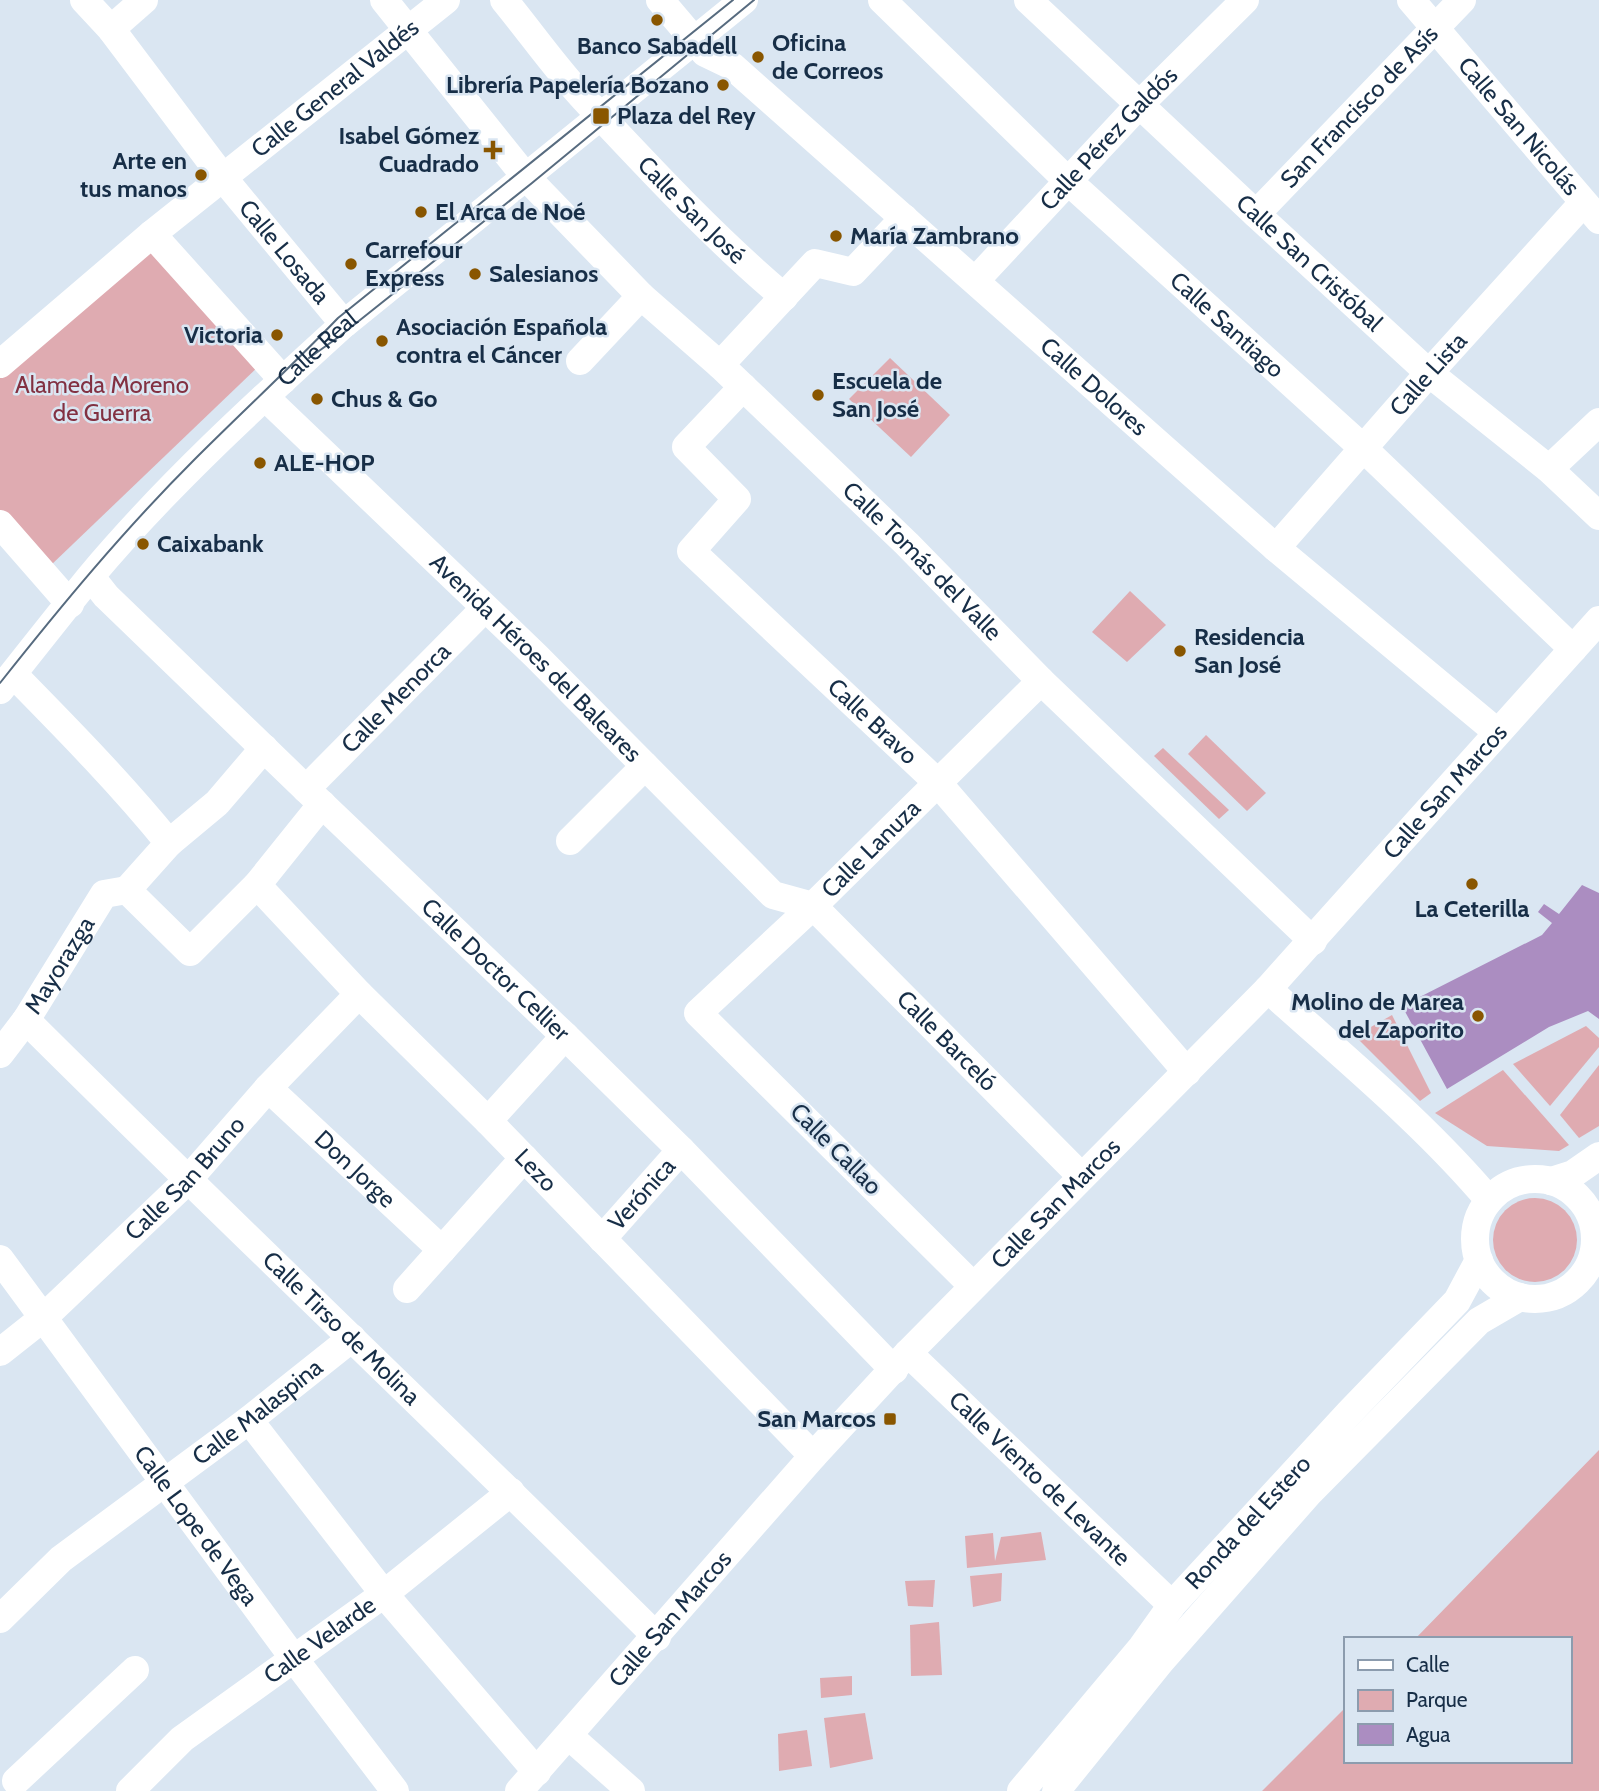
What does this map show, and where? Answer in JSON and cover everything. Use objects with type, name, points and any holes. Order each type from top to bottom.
[{"type":"street","name":"Calle Losada","points":[[84,0],[111,29],[224,179],[344,324]]},
{"type":"street","points":[[111,29],[144,0]]},
{"type":"street","name":"Calle Tomás del Valle","points":[[384,0],[528,179],[641,296],[720,365],[907,544],[1041,681],[1313,941]]},
{"type":"street","name":"Calle General Valdés","points":[[0,364],[152,234],[446,0]]},
{"type":"street","name":"Calle San José","points":[[504,0],[600,116],[754,272],[784,297]]},
{"type":"street","name":"Calle Dolores","points":[[660,0],[705,53],[732,66],[1276,548],[1497,732]]},
{"type":"street","name":"Calle Real","points":[[5,683],[91,577],[166,495],[274,388],[344,324],[528,179],[600,116],[744,0]]},
{"type":"street","name":"Calle Santiago","points":[[882,0],[1068,181],[1364,449],[1573,649]]},
{"type":"street","name":"Calle San Cristóbal","points":[[1028,0],[1429,373],[1549,469],[1599,516]]},
{"type":"street","name":"Calle Pérez Galdós","points":[[976,280],[1139,105],[1245,0]]},
{"type":"street","name":"Calle San Nicolás","points":[[1410,0],[1591,212]]},
{"type":"street","name":"San Francisco de Asís","points":[[1256,214],[1462,0]]},
{"type":"street","name":"Calle Lista","points":[[1276,548],[1429,373],[1591,212]]},
{"type":"street","points":[[720,365],[815,263],[853,272],[904,218]]},
{"type":"street","name":"Avenida Héroes del Baleares","points":[[152,234],[274,388],[485,608],[773,895],[813,906]]},
{"type":"street","points":[[580,361],[641,296]]},
{"type":"street","name":"Calle Bravo","points":[[743,387],[686,447],[737,499],[691,551],[937,782],[1187,1072]]},
{"type":"street","points":[[1549,469],[1599,422]]},
{"type":"street","points":[[0,524],[70,604]]},
{"type":"street","name":"Calle Doctor Cellier","points":[[91,577],[106,596],[901,1361]]},
{"type":"street","name":"Calle Menorca","points":[[127,890],[190,952],[257,885],[314,797],[485,608]]},
{"type":"street","name":"Calle San Marcos","points":[[528,1781],[813,1456],[973,1286],[1268,989],[1599,620]]},
{"type":"street","points":[[5,683],[17,678],[141,808],[169,843]]},
{"type":"street","name":"Calle Lanuza","points":[[698,1013],[813,906],[1041,681]]},
{"type":"street","points":[[127,890],[169,843],[216,803],[264,748]]},
{"type":"street","points":[[570,841],[645,766]]},
{"type":"street","name":"Lezo","points":[[257,885],[359,994],[488,1121],[813,1456]]},
{"type":"street","name":"Mayorazga","points":[[0,1055],[26,1020],[104,894],[127,890]]},
{"type":"street","name":"Calle Barceló","points":[[813,906],[1081,1176]]},
{"type":"street","points":[[1268,989],[1460,1166],[1489,1200]]},
{"type":"street","name":"Calle San Bruno","points":[[0,1352],[43,1318],[187,1181],[268,1088],[359,994]]},
{"type":"street","name":"Calle Callao","points":[[698,1013],[973,1286]]},
{"type":"street","name":"Calle Tirso de Molina","points":[[26,1020],[187,1181],[657,1636]]},
{"type":"street","points":[[488,1121],[565,1035]]},
{"type":"street","name":"Don Jorge","points":[[268,1088],[442,1250]]},
{"type":"street","name":"Verónica","points":[[602,1238],[681,1150]]},
{"type":"street","points":[[1551,1181],[1573,1174],[1599,1156]]},
{"type":"street","points":[[407,1289],[524,1158]]},
{"type":"street","points":[[1534,1179],[1551,1181],[1568,1189],[1595,1211],[1595,1248],[1583,1275],[1570,1287],[1555,1296],[1538,1299],[1521,1297],[1503,1290],[1489,1277],[1479,1260],[1475,1245],[1480,1213],[1489,1200],[1502,1189],[1517,1182],[1534,1179]]},
{"type":"street","name":"Calle Lope de Vega","points":[[0,1259],[295,1660],[395,1791]]},
{"type":"street","name":"Ronda del Estero","points":[[1021,1791],[1142,1647],[1172,1605],[1349,1413],[1457,1301],[1479,1260]]},
{"type":"street","name":"Ronda del Estero","points":[[1056,1791],[1161,1661],[1308,1494],[1479,1321],[1521,1297]]},
{"type":"street","name":"Calle Malaspina","points":[[0,1619],[61,1559],[249,1420],[352,1338]]},
{"type":"street","name":"Calle Viento de Levante","points":[[901,1361],[1172,1605]]},
{"type":"street","points":[[249,1420],[528,1781]]},
{"type":"street","name":"Calle Velarde","points":[[130,1791],[182,1738],[384,1594],[511,1492]]},
{"type":"street","points":[[14,1779],[135,1670]]},
{"type":"street","points":[[569,1736],[631,1791]]},
{"type":"green space","name":"Alameda Moreno de Guerra","points":[[152,244],[260,365],[49,567],[0,512],[0,373]]},
{"type":"green space","points":[[890,358],[950,415],[911,457],[849,399]]},
{"type":"green space","points":[[1130,591],[1166,625],[1127,662],[1092,632]]},
{"type":"green space","points":[[1206,735],[1266,793],[1247,811],[1188,754]]},
{"type":"green space","points":[[1163,748],[1229,810],[1219,819],[1154,756]]},
{"type":"green space","points":[[1392,1015],[1431,1093],[1420,1101],[1355,1036]]},
{"type":"green space","points":[[1586,1026],[1599,1038],[1599,1047],[1550,1106],[1513,1064]]},
{"type":"green space","points":[[1599,1065],[1599,1126],[1579,1138],[1560,1115]]},
{"type":"green space","points":[[1503,1070],[1569,1145],[1559,1151],[1487,1146],[1435,1113]]},
{"type":"green space","points":[[1535,1198],[1558,1205],[1570,1217],[1577,1240],[1570,1263],[1558,1275],[1535,1282],[1512,1275],[1500,1263],[1493,1240],[1500,1217],[1512,1205]]},
{"type":"green space","points":[[1599,1450],[1599,1791],[1262,1791],[1344,1709],[1344,1763],[1571,1763],[1571,1637],[1417,1637]]},
{"type":"green space","points":[[1041,1532],[1046,1560],[967,1568],[965,1536],[993,1533],[995,1561],[1001,1537]]},
{"type":"green space","points":[[1002,1573],[1001,1601],[973,1607],[970,1576]]},
{"type":"green space","points":[[935,1580],[933,1607],[908,1606],[905,1581]]},
{"type":"green space","points":[[939,1622],[942,1675],[911,1676],[910,1625]]},
{"type":"green space","points":[[852,1676],[852,1695],[821,1698],[820,1678]]},
{"type":"green space","points":[[865,1713],[873,1759],[830,1768],[824,1718]]},
{"type":"green space","points":[[807,1730],[812,1766],[779,1771],[778,1734]]},
{"type":"water","points":[[1582,885],[1599,893],[1599,1019],[1588,1011],[1549,1027],[1447,1089],[1402,1006],[1542,935],[1552,923],[1538,912],[1544,904],[1559,914]]},
{"type":"tram line","points":[[0,683],[69,597],[142,514],[338,318],[733,0]]},
{"type":"tram line","points":[[309,358],[532,183],[754,0]]},
{"type":"place","name":"Banco Sabadell","points":[[657,20]]},
{"type":"place","name":"Oficina de Correos","points":[[758,57]]},
{"type":"place","name":"Librería Papelería Bozano","points":[[723,85]]},
{"type":"place","name":"Plaza del Rey","points":[[601,116]]},
{"type":"place","name":"Isabel Gómez Cuadrado","points":[[493,150]]},
{"type":"place","name":"Arte en tus manos","points":[[201,175]]},
{"type":"place","name":"El Arca de Noé","points":[[421,212]]},
{"type":"place","name":"María Zambrano","points":[[836,236]]},
{"type":"place","name":"Carrefour Express","points":[[351,264]]},
{"type":"place","name":"Salesianos","points":[[475,274]]},
{"type":"place","name":"Victoria","points":[[277,335]]},
{"type":"place","name":"Asociación Española contra el Cáncer","points":[[382,341]]},
{"type":"place","name":"Escuela de San José","points":[[818,395]]},
{"type":"place","name":"Chus & Go","points":[[317,399]]},
{"type":"place","name":"ALE-HOP","points":[[260,463]]},
{"type":"place","name":"Caixabank","points":[[143,544]]},
{"type":"place","name":"Residencia San José","points":[[1180,651]]},
{"type":"place","name":"La Ceterilla","points":[[1472,884]]},
{"type":"place","name":"Molino de Marea del Zaporito","points":[[1478,1016]]},
{"type":"place","name":"San Marcos","points":[[890,1419]]}]
